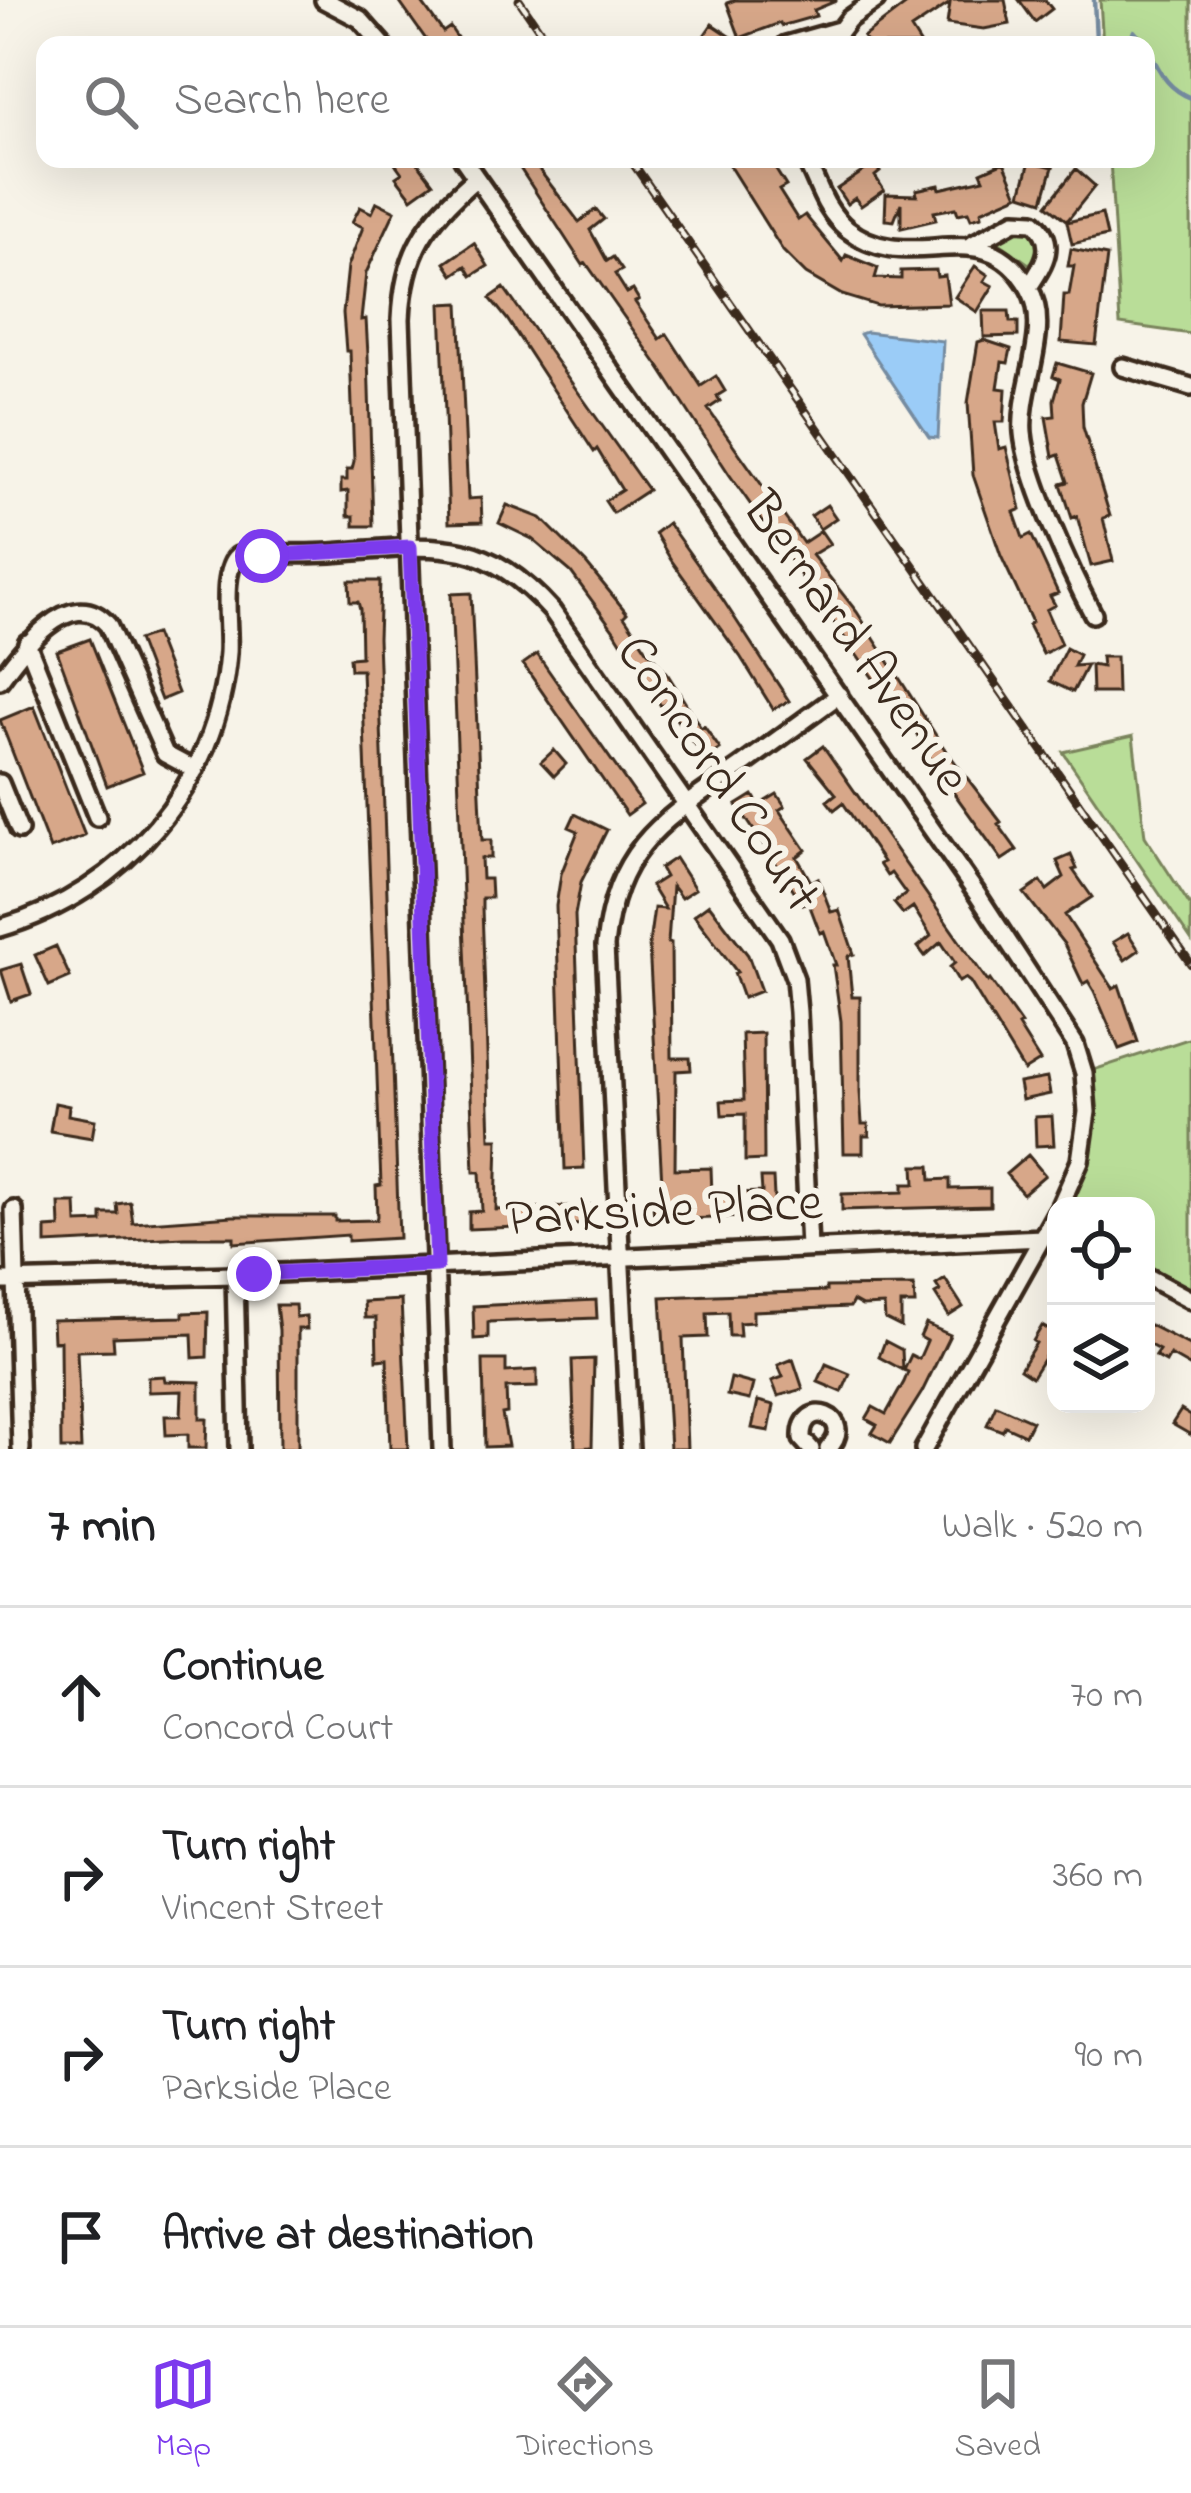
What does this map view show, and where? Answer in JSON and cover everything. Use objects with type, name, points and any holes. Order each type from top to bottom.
[{"type":"street","points":[[324,0],[360,19],[375,36]]},
{"type":"street","points":[[835,36],[876,0]]},
{"type":"street","points":[[818,36],[839,30]]},
{"type":"street","name":"Bernard Avenue","points":[[469,168],[839,695],[1076,1044],[1088,1112],[1080,1161],[1064,1197]]},
{"type":"street","points":[[811,168],[829,210],[864,240],[896,251],[974,244],[1015,220],[1034,222],[1048,246],[1029,287]]},
{"type":"street","points":[[442,1449],[401,319],[405,279],[417,242],[476,178]]},
{"type":"street","points":[[974,244],[1006,263],[1029,287],[1037,314],[1023,436],[1076,581],[1093,614]]},
{"type":"street","points":[[1123,367],[1191,387]]},
{"type":"street","name":"Concord Court","points":[[195,770],[210,737],[226,678],[231,562],[248,554],[410,547],[464,550],[500,563],[521,578],[565,629],[767,918],[789,959],[798,1012],[809,1249]]},
{"type":"street","points":[[0,680],[27,643],[61,616],[100,616],[165,754],[195,770],[170,812],[120,865],[62,904],[0,928]]},
{"type":"street","points":[[27,643],[97,817]]},
{"type":"street","points":[[630,1449],[607,932],[614,899],[634,856],[656,828],[839,695]]},
{"type":"street","points":[[0,784],[19,830]]},
{"type":"street","points":[[14,1210],[8,1281],[21,1449]]},
{"type":"street","name":"Parkside Place","points":[[8,1281],[809,1249],[1047,1222]]},
{"type":"street","name":"Bernard Avenue","points":[[924,1449],[1047,1232]]},
{"type":"street","points":[[235,1275],[239,1449]]},
{"type":"street","points":[[1155,1281],[1191,1300]]},
{"type":"street","points":[[811,1449],[801,1432],[814,1414],[826,1415],[836,1423],[839,1446]]},
{"type":"green space","points":[[1100,0],[1191,0],[1191,334],[1120,324],[1111,168],[1155,168],[1155,36],[1102,36]]},
{"type":"green space","points":[[1015,227],[1033,229],[1037,239],[1039,252],[1029,264],[998,242]]},
{"type":"green space","points":[[1133,736],[1145,836],[1191,907],[1191,940],[1063,752]]},
{"type":"green space","points":[[1191,1038],[1191,1301],[1155,1281],[1155,1197],[1064,1197],[1073,1180],[1084,1073]]},
{"type":"water","points":[[860,334],[943,341],[938,438],[929,437]]},
{"type":"building","points":[[398,0],[420,0],[443,32],[450,27],[456,36],[424,36]]},
{"type":"building","points":[[836,0],[814,10],[816,16],[745,36],[739,36],[727,3]]},
{"type":"building","points":[[912,0],[1005,0],[1010,24],[984,29],[947,24],[950,3],[911,29],[915,36],[864,36]]},
{"type":"building","points":[[1019,0],[1045,0],[1052,9],[1035,22]]},
{"type":"building","points":[[712,24],[730,36],[704,36]]},
{"type":"building","points":[[398,168],[422,168],[433,183],[412,198],[396,177],[402,173]]},
{"type":"building","points":[[520,168],[538,168],[579,222],[596,209],[604,219],[590,230],[607,261],[613,257],[622,270],[615,274],[627,293],[633,290],[639,300],[635,302],[660,339],[667,334],[701,386],[716,376],[725,391],[708,409],[803,543],[821,531],[830,544],[812,555],[857,612],[944,748],[1017,850],[1002,860],[933,764],[914,729],[911,732],[729,474],[660,368],[586,263],[583,265]]},
{"type":"building","points":[[731,168],[775,168],[786,186],[779,190],[798,220],[805,215],[843,261],[846,255],[878,268],[875,278],[901,279],[901,271],[936,270],[937,277],[945,276],[949,304],[878,306],[842,295],[806,274],[783,251]]},
{"type":"building","points":[[868,168],[877,168],[880,172],[875,176],[884,190],[861,206],[855,198],[847,204],[837,189]]},
{"type":"building","points":[[1007,168],[1018,195],[971,219],[968,212],[958,214],[956,208],[934,212],[936,220],[901,228],[901,203],[894,221],[885,220],[886,194],[917,195],[916,190],[984,179],[981,172]]},
{"type":"building","points":[[1028,168],[1053,168],[1043,201],[1021,194]]},
{"type":"building","points":[[1076,169],[1095,186],[1067,221],[1047,205]]},
{"type":"building","points":[[377,202],[395,211],[366,273],[361,320],[366,319],[373,526],[354,526],[354,516],[348,516],[348,491],[341,492],[341,480],[347,480],[347,469],[352,469],[354,461],[350,351],[346,351],[343,313],[348,266],[363,227],[352,222],[360,207],[372,213]]},
{"type":"building","points":[[1102,214],[1107,236],[1072,244],[1067,222]]},
{"type":"building","points":[[474,243],[488,266],[472,276],[466,266],[453,275],[445,263]]},
{"type":"building","points":[[1071,249],[1107,256],[1096,345],[1061,342],[1064,295],[1069,295],[1074,266],[1068,266]]},
{"type":"building","points":[[975,266],[988,275],[984,281],[993,286],[977,312],[955,297]]},
{"type":"building","points":[[504,288],[648,490],[613,513],[605,501],[622,490],[490,298]]},
{"type":"building","points":[[459,303],[468,499],[481,498],[482,522],[449,523],[441,304]]},
{"type":"building","points":[[983,311],[1009,311],[1010,322],[1018,322],[1018,336],[984,337]]},
{"type":"building","points":[[978,342],[1011,349],[1008,363],[1002,362],[998,388],[1006,389],[1004,422],[995,422],[999,449],[1006,447],[1021,509],[1014,512],[1023,538],[1031,534],[1058,593],[1050,596],[1055,605],[1046,610],[1061,644],[1043,654],[973,475],[968,403]]},
{"type":"building","points":[[1057,363],[1091,373],[1082,403],[1083,427],[1110,516],[1103,518],[1113,561],[1091,566],[1077,516],[1072,518],[1061,484],[1068,482],[1059,455],[1053,457],[1046,417],[1055,416],[1060,379],[1053,376]]},
{"type":"building","points":[[507,505],[541,518],[586,563],[627,613],[624,616],[647,650],[720,749],[706,759],[665,704],[661,706],[571,572],[532,539],[499,523]]},
{"type":"building","points":[[827,505],[836,518],[820,529],[811,516]]},
{"type":"building","points":[[668,523],[789,701],[773,709],[671,560],[655,533]]},
{"type":"building","points":[[349,581],[380,581],[378,638],[399,1238],[348,1241],[348,1235],[234,1243],[234,1237],[184,1237],[46,1244],[46,1228],[60,1227],[59,1203],[76,1203],[77,1223],[102,1222],[102,1214],[118,1214],[117,1204],[130,1202],[133,1223],[233,1216],[376,1220],[376,1186],[381,1185],[362,670],[350,670],[349,658],[361,657],[360,609],[358,602],[350,602]]},
{"type":"building","points":[[471,593],[482,840],[491,840],[491,858],[481,858],[482,879],[490,879],[491,898],[482,898],[482,908],[490,1139],[498,1139],[496,1210],[591,1205],[592,1224],[469,1229],[469,1212],[482,1211],[480,1172],[474,1172],[451,594]]},
{"type":"building","points":[[155,634],[178,693],[161,700],[138,640]]},
{"type":"building","points":[[90,639],[143,772],[107,786],[57,651]]},
{"type":"building","points":[[1066,648],[1079,655],[1074,666],[1087,665],[1073,692],[1050,681]]},
{"type":"building","points":[[537,654],[642,804],[627,815],[523,664]]},
{"type":"building","points":[[1101,657],[1116,657],[1117,693],[1092,693],[1091,665],[1102,667]]},
{"type":"building","points":[[34,706],[85,836],[50,849],[0,720]]},
{"type":"building","points":[[823,746],[1021,1024],[1040,1061],[1024,1071],[970,982],[965,978],[959,982],[950,967],[955,963],[941,942],[925,956],[918,947],[931,936],[913,907],[903,914],[894,903],[906,894],[891,873],[887,876],[879,864],[883,862],[843,803],[834,810],[827,801],[836,794],[807,758]]},
{"type":"building","points":[[554,750],[566,764],[554,776],[541,762]]},
{"type":"building","points":[[777,794],[785,806],[779,810],[806,850],[797,857],[811,882],[818,878],[831,912],[839,910],[854,954],[848,956],[852,997],[860,997],[862,1124],[868,1124],[869,1136],[863,1136],[863,1153],[844,1153],[836,965],[824,931],[820,933],[808,901],[803,904],[737,805],[753,795],[759,805]]},
{"type":"building","points":[[575,814],[607,830],[581,882],[575,915],[584,1168],[565,1169],[556,906],[561,874],[578,831],[569,827]]},
{"type":"building","points":[[1071,855],[1077,869],[1073,870],[1092,897],[1065,915],[1113,988],[1119,985],[1138,1042],[1119,1049],[1088,981],[1083,984],[1064,944],[1024,893],[1041,881],[1047,890],[1064,877],[1057,861]]},
{"type":"building","points":[[675,858],[695,889],[681,898],[672,886],[668,943],[672,1058],[690,1058],[691,1070],[676,1071],[675,1169],[711,1168],[712,1194],[762,1192],[761,1178],[773,1178],[775,1216],[654,1220],[653,1203],[663,1203],[649,944],[654,908],[665,909],[651,886],[665,877],[660,868]]},
{"type":"building","points":[[709,904],[748,955],[761,991],[743,998],[737,972],[694,915]]},
{"type":"building","points":[[1128,933],[1139,950],[1125,960],[1113,942]]},
{"type":"building","points":[[56,946],[70,977],[49,986],[35,955]]},
{"type":"building","points":[[21,964],[31,994],[11,1001],[1,970]]},
{"type":"building","points":[[763,1033],[764,1160],[745,1161],[745,1114],[722,1115],[721,1101],[744,1100],[742,1034]]},
{"type":"building","points":[[1047,1078],[1050,1094],[1022,1100],[1019,1083]]},
{"type":"building","points":[[55,1103],[69,1106],[68,1115],[95,1120],[92,1138],[50,1131]]},
{"type":"building","points":[[1052,1116],[1054,1145],[1036,1146],[1035,1117]]},
{"type":"building","points":[[1028,1155],[1045,1175],[1023,1194],[1006,1174]]},
{"type":"building","points":[[914,1166],[930,1166],[931,1180],[950,1179],[950,1189],[990,1188],[990,1206],[842,1210],[842,1194],[903,1192],[903,1184],[915,1184]]},
{"type":"building","points":[[945,1279],[963,1307],[949,1316],[935,1294],[940,1291],[936,1285]]},
{"type":"building","points":[[914,1286],[915,1304],[901,1304],[901,1327],[885,1319],[884,1305],[862,1306],[853,1301],[850,1307],[753,1311],[753,1322],[739,1323],[740,1336],[729,1336],[728,1312],[707,1313],[708,1337],[683,1338],[687,1449],[670,1449],[661,1297]]},
{"type":"building","points":[[401,1300],[408,1449],[390,1449],[387,1359],[377,1360],[376,1318],[365,1318],[364,1302]]},
{"type":"building","points":[[596,1300],[597,1318],[488,1322],[488,1338],[474,1339],[473,1306]]},
{"type":"building","points":[[276,1305],[295,1305],[296,1317],[306,1316],[307,1329],[298,1329],[298,1449],[280,1449]]},
{"type":"building","points":[[208,1312],[207,1357],[193,1358],[192,1334],[113,1337],[114,1350],[77,1351],[81,1449],[61,1449],[60,1341],[53,1341],[52,1320],[183,1317],[183,1313]]},
{"type":"building","points":[[926,1324],[950,1335],[890,1443],[872,1433],[877,1425],[866,1419],[873,1407],[886,1414],[904,1382],[911,1355],[919,1359],[927,1341],[920,1337]]},
{"type":"building","points":[[1042,1326],[1047,1329],[1047,1353],[1032,1377],[1020,1369]]},
{"type":"building","points":[[1155,1328],[1191,1346],[1191,1367],[1170,1355],[1166,1362],[1155,1356],[1159,1350]]},
{"type":"building","points":[[885,1341],[902,1350],[903,1370],[879,1357]]},
{"type":"building","points":[[594,1359],[592,1447],[575,1448],[572,1360]]},
{"type":"building","points":[[793,1359],[803,1389],[778,1396],[772,1381],[783,1377],[778,1365]]},
{"type":"building","points":[[483,1360],[506,1360],[506,1372],[537,1370],[537,1387],[506,1388],[507,1413],[502,1414],[508,1446],[485,1447]]},
{"type":"building","points":[[826,1364],[850,1374],[842,1392],[818,1382]]},
{"type":"building","points":[[164,1376],[165,1381],[200,1382],[200,1419],[207,1419],[206,1448],[188,1448],[188,1434],[166,1435],[165,1416],[181,1416],[182,1391],[148,1392],[148,1377]]},
{"type":"building","points":[[731,1378],[753,1384],[749,1400],[727,1395]]},
{"type":"building","points":[[758,1401],[774,1405],[769,1431],[752,1428]]},
{"type":"building","points":[[996,1405],[1032,1421],[1025,1435],[1005,1426],[1002,1431],[987,1425]]},
{"type":"building","points":[[1181,1410],[1191,1416],[1191,1435],[1172,1424]]},
{"type":"waterway","points":[[1094,0],[1096,36]]},
{"type":"waterway","points":[[1132,36],[1134,31],[1138,36]]},
{"type":"waterway","points":[[1155,62],[1170,85],[1191,98]]},
{"type":"railway","points":[[519,0],[544,36]]},
{"type":"railway","points":[[636,168],[1191,964]]},
{"type":"route","points":[[254,1274],[437,1265],[410,547],[262,556]]}]
